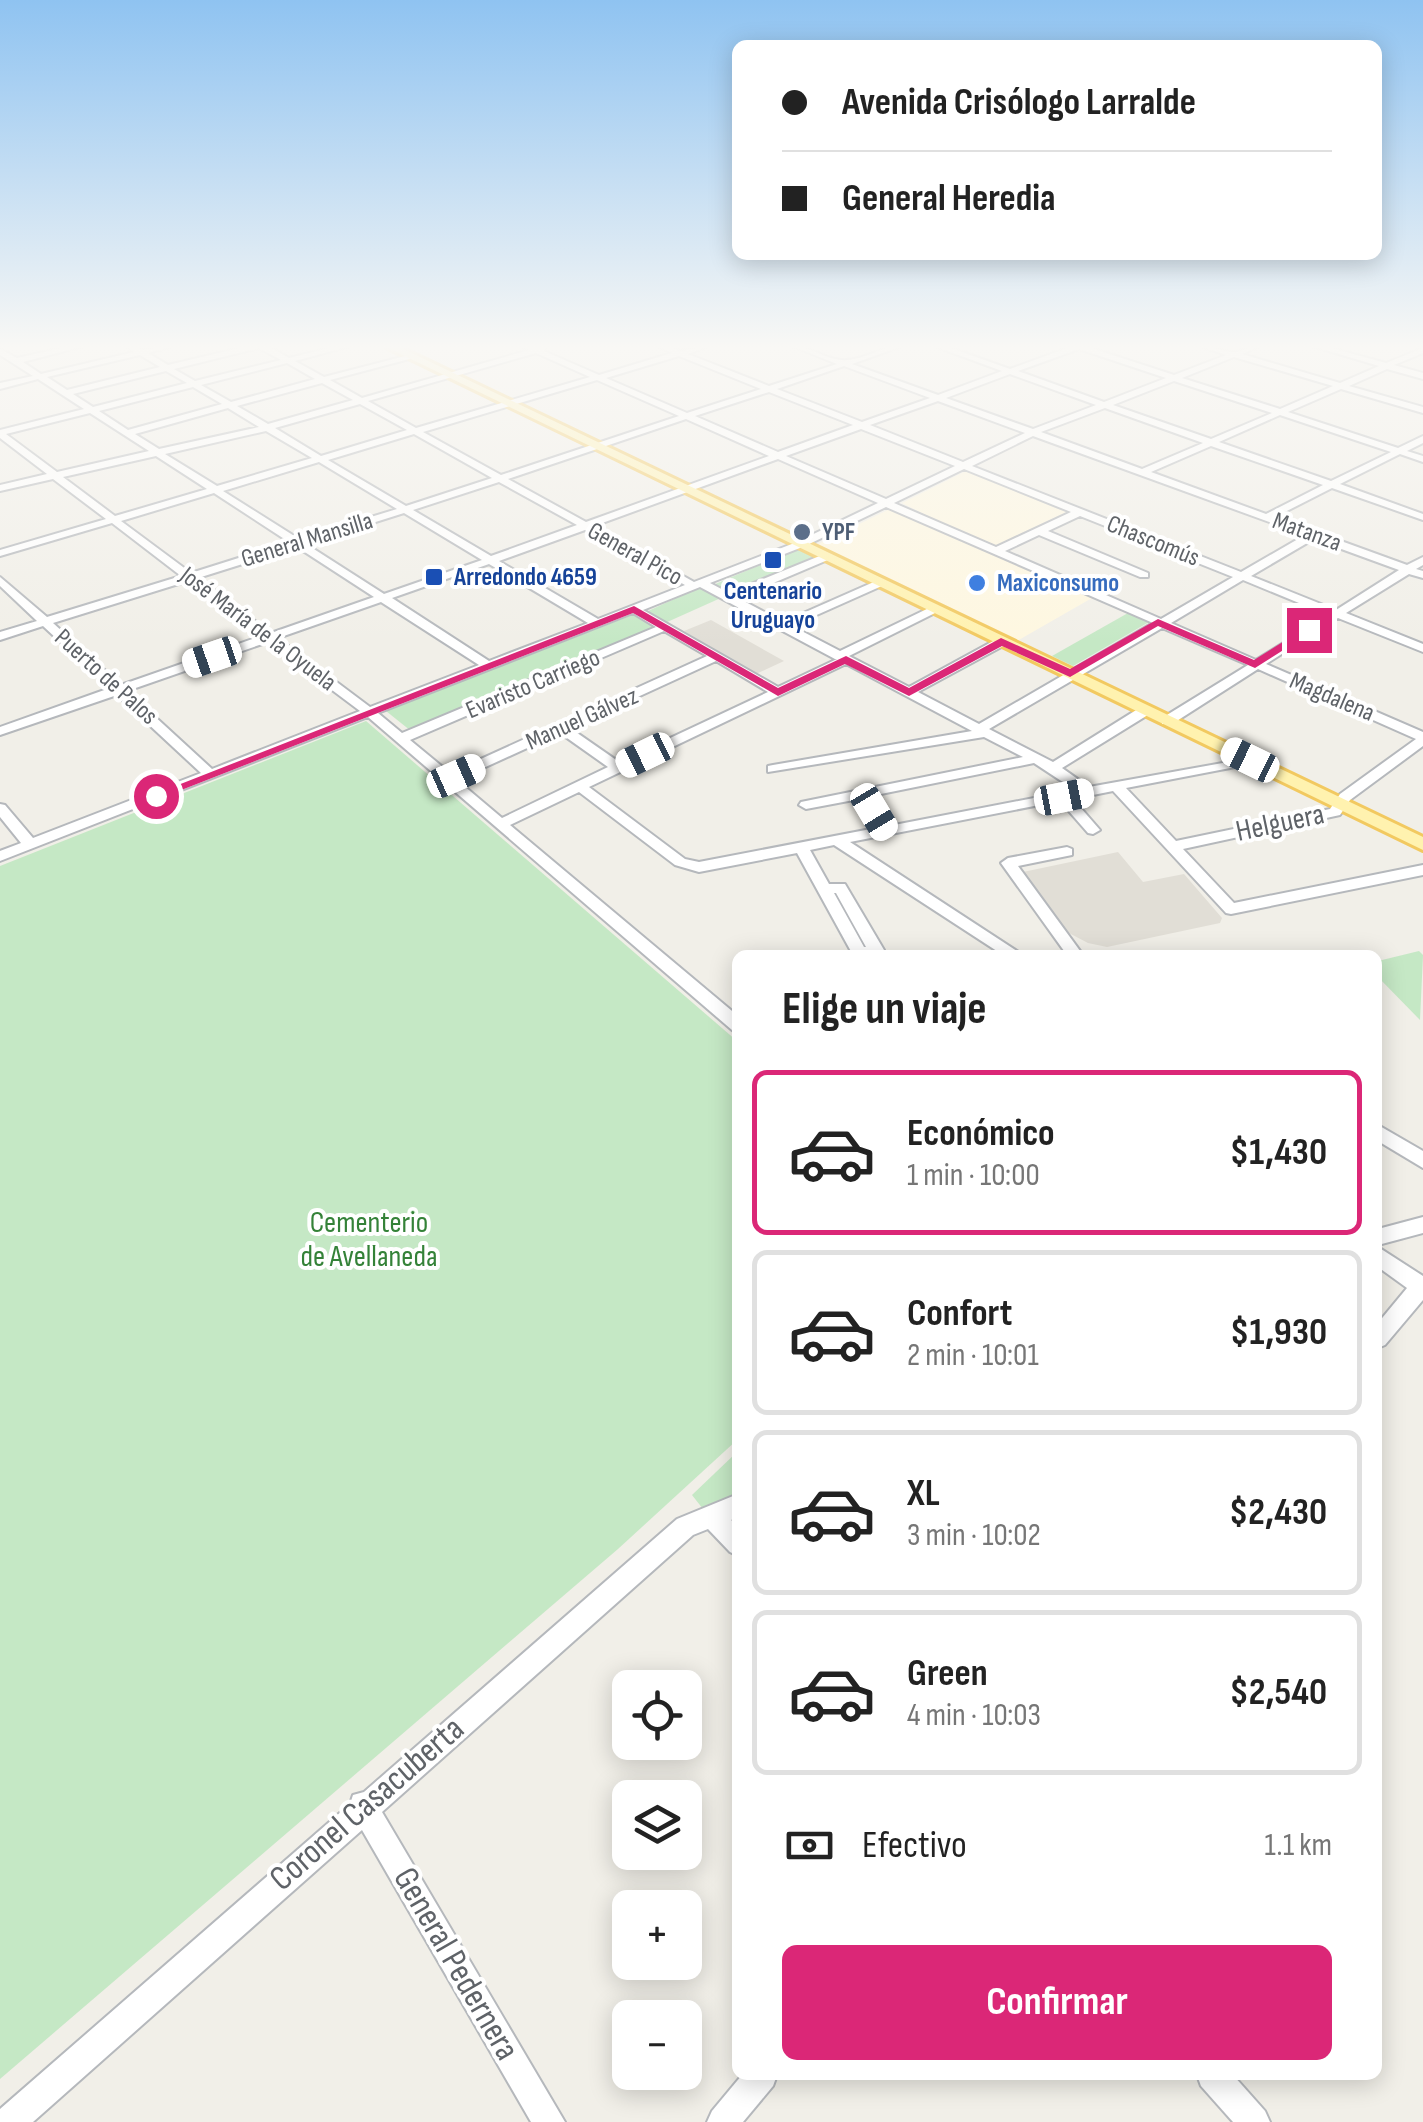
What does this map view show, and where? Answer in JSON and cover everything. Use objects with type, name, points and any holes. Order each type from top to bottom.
[{"type":"main road","points":[[596,445],[1423,844]]},
{"type":"street","name":"José María de la Oyuela","points":[[16,445],[373,711],[732,1021]]},
{"type":"street","points":[[146,445],[487,665]]},
{"type":"street","points":[[0,488],[179,445]]},
{"type":"street","points":[[296,445],[596,623]]},
{"type":"street","points":[[0,553],[378,445]]},
{"type":"street","name":"General Pico","points":[[440,445],[585,526],[1053,768],[1088,792]]},
{"type":"street","name":"General Mansilla","points":[[0,636],[404,510],[596,445]]},
{"type":"street","name":"Magdalena","points":[[754,445],[1423,738]]},
{"type":"street","points":[[0,730],[384,598],[803,445]]},
{"type":"street","name":"Chascomús","points":[[911,445],[1423,648]]},
{"type":"street","points":[[0,856],[802,544],[1007,445]]},
{"type":"street","name":"Matanza","points":[[1069,445],[1423,575]]},
{"type":"street","points":[[1143,472],[1207,445]]},
{"type":"street","points":[[1218,445],[1423,517]]},
{"type":"street","points":[[1382,445],[1423,459]]},
{"type":"street","points":[[1266,518],[1412,445]]},
{"type":"street","points":[[996,551],[1079,512]]},
{"type":"street","points":[[1040,531],[1144,575]]},
{"type":"street","points":[[773,769],[980,731],[1158,622],[1313,535]]},
{"type":"street","points":[[730,598],[826,556]]},
{"type":"street","points":[[1167,720],[1423,560]]},
{"type":"street","name":"Puerto de Palos","points":[[0,580],[210,774]]},
{"type":"street","points":[[783,626],[880,582]]},
{"type":"street","points":[[634,609],[778,692]]},
{"type":"street","points":[[504,822],[778,692],[935,609]]},
{"type":"street","name":"Evaristo Carriego","points":[[404,737],[664,627]]},
{"type":"street","points":[[909,692],[1001,642]]},
{"type":"street","name":"Manuel Gálvez","points":[[452,778],[715,656]]},
{"type":"street","points":[[1053,768],[1146,710]]},
{"type":"street","points":[[562,728],[618,768]]},
{"type":"street","name":"Helguera","points":[[1171,846],[1335,812],[1345,797],[1423,738]]},
{"type":"street","points":[[806,805],[1035,759]]},
{"type":"street","points":[[581,786],[680,862],[707,867],[1250,760]]},
{"type":"street","points":[[1118,787],[1232,909],[1423,870]]},
{"type":"street","points":[[863,794],[885,831]]},
{"type":"street","points":[[1064,797],[1092,830]]},
{"type":"street","points":[[0,808],[30,844]]},
{"type":"street","name":"José María de la Oyuela","points":[[504,822],[732,1009]]},
{"type":"street","points":[[839,842],[1007,950]]},
{"type":"street","points":[[802,850],[825,890]]},
{"type":"street","points":[[1067,852],[1008,862],[1071,950]]},
{"type":"street","points":[[1382,1134],[1423,1160]]},
{"type":"street","points":[[1382,1236],[1423,1225]]},
{"type":"street","points":[[1382,1259],[1423,1287],[1382,1333]]},
{"type":"street","name":"Coronel Casacuberta","points":[[8,2122],[684,1527],[725,1511]]},
{"type":"street","name":"General Pedernera","points":[[363,1806],[550,2122]]},
{"type":"street","points":[[723,2122],[758,2080]]},
{"type":"street","points":[[1216,2080],[1254,2122]]},
{"type":"shaded area","points":[[966,471],[1066,512],[992,548],[902,503]]},
{"type":"shaded area","points":[[890,509],[1092,598],[1017,641],[816,545]]},
{"type":"shaded area","points":[[711,620],[784,661],[756,674],[684,631]]},
{"type":"shaded area","points":[[1118,852],[1143,882],[1184,874],[1222,918],[1220,923],[1107,947],[1088,943],[1067,932],[1023,872]]},
{"type":"green space","points":[[797,549],[816,558],[729,594],[713,585]]},
{"type":"green space","points":[[698,588],[723,597],[665,623],[646,612]]},
{"type":"green space","points":[[1128,613],[1149,622],[1073,666],[1052,656]]},
{"type":"green space","points":[[635,614],[655,628],[411,731],[386,711]]},
{"type":"green space","name":"Cementerio de Avellaneda","points":[[366,721],[732,1037],[732,1445],[618,1549],[0,2079],[0,866]]},
{"type":"green space","points":[[1419,951],[1423,955],[1420,1020],[1382,981],[1382,960]]},
{"type":"green space","points":[[732,1457],[732,1497],[703,1509],[692,1495]]},
{"type":"place","name":"YPF","points":[[802,532]]},
{"type":"place","name":"Centenario Uruguayo","points":[[773,560]]},
{"type":"place","name":"Arredondo 4659","points":[[434,577]]},
{"type":"place","name":"Maxiconsumo","points":[[977,583]]},
{"type":"route","points":[[156,796],[634,609],[778,692],[846,660],[909,692],[1001,642],[1070,674],[1158,622],[1255,664],[1309,630]]}]
